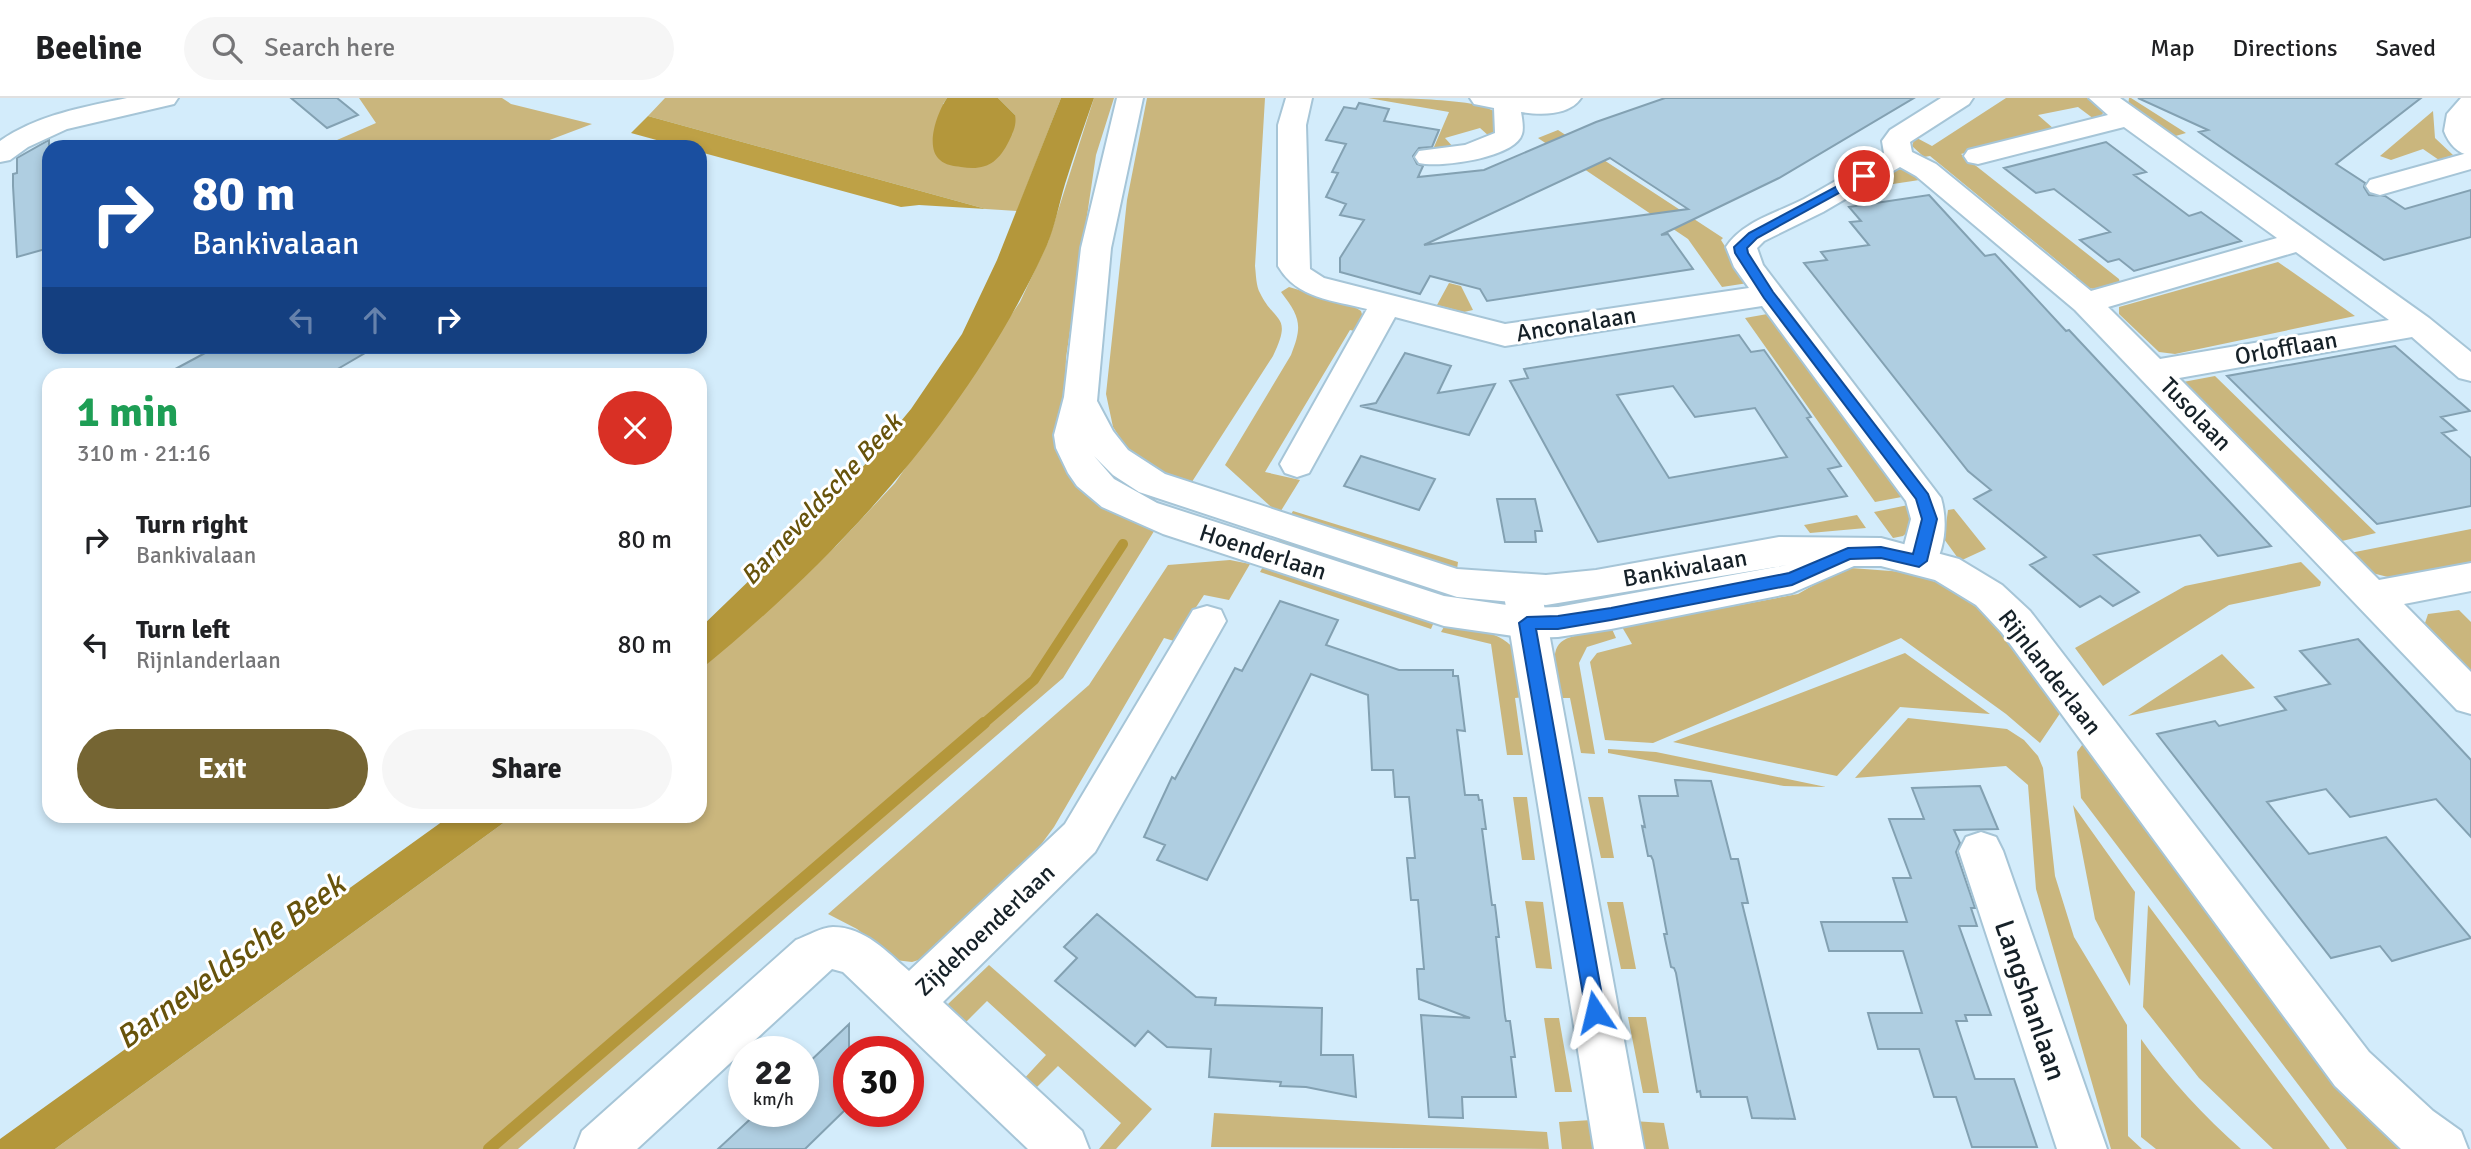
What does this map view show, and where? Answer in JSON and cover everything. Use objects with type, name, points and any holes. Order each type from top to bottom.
[{"type":"street","points":[[0,154],[27,136],[71,120],[165,98]]},
{"type":"street","name":"Hoenderlaan","points":[[1130,98],[1105,194],[1092,272],[1080,401],[1072,425],[1072,447],[1085,472],[1105,492],[1133,508],[1444,611],[1524,606]]},
{"type":"street","name":"Anconalaan","points":[[1298,98],[1292,125],[1293,265],[1299,276],[1313,285],[1385,306],[1505,335],[1769,295]]},
{"type":"street","points":[[1495,100],[1544,107],[1568,98]]},
{"type":"street","points":[[1919,561],[1929,519],[1923,498],[1744,261],[1741,247],[1899,156],[1896,141],[1900,136],[1960,98]]},
{"type":"street","points":[[2102,98],[2418,325],[2471,370]]},
{"type":"street","points":[[1429,157],[1470,153],[1506,138],[1509,133],[1495,100]]},
{"type":"street","points":[[2465,102],[2455,122],[2456,131],[2471,148]]},
{"type":"street","points":[[1978,156],[2127,118]]},
{"type":"street","name":"Tusolaan","points":[[1899,156],[1926,170],[2086,303],[2471,698]]},
{"type":"street","points":[[2380,186],[2471,160]]},
{"type":"street","points":[[2086,303],[2299,241]]},
{"type":"street","points":[[1297,464],[1385,306]]},
{"type":"street","name":"Orlofflaan","points":[[2155,371],[2418,325]]},
{"type":"street","name":"Bankivalaan","points":[[1524,606],[1558,622],[1792,579],[1848,553],[1881,552],[1919,561]]},
{"type":"street","name":"Rijnlanderlaan","points":[[1919,561],[1946,569],[1971,582],[2016,622],[2353,1069],[2415,1129],[2443,1149]]},
{"type":"street","points":[[2372,596],[2471,577]]},
{"type":"street","points":[[1524,606],[1619,1149]]},
{"type":"street","name":"Zijdehoenderlaan","points":[[600,1149],[812,955],[832,948],[855,953],[909,1002],[1080,838],[1208,621]]},
{"type":"street","name":"Langshanlaan","points":[[1980,851],[2082,1149]]},
{"type":"street","points":[[909,1002],[1065,1149]]},
{"type":"shaded area","points":[[359,98],[502,98],[511,104],[592,124],[550,140],[337,140],[376,123]]},
{"type":"shaded area","points":[[665,98],[947,98],[943,104],[1012,135],[1015,115],[998,98],[1061,98],[1017,211],[986,209],[648,116]]},
{"type":"shaded area","points":[[947,98],[998,98],[1015,115],[1012,135],[996,160],[978,168],[970,168],[947,164],[935,154],[934,129]]},
{"type":"shaded area","points":[[1061,98],[1094,98],[1047,245],[1016,307],[981,366],[941,423],[852,529],[753,625],[707,664],[707,621],[847,486],[911,409],[962,334],[997,260]]},
{"type":"shaded area","points":[[1094,98],[1114,98],[1096,155],[1066,358],[1063,451],[1156,528],[1063,678],[518,1149],[55,1149],[503,823],[707,823],[707,664],[837,545],[895,483],[1020,302],[1048,242]]},
{"type":"shaded area","points":[[1147,98],[1265,98],[1255,266],[1259,290],[1280,320],[1282,333],[1273,356],[1188,488],[1132,456],[1113,427],[1106,394],[1127,200]]},
{"type":"shaded area","points":[[1368,98],[1474,104],[1495,113],[1496,134],[1490,137],[1480,128],[1445,138],[1454,148],[1434,147],[1449,112]]},
{"type":"shaded area","points":[[2006,98],[2089,98],[2104,112],[2094,119],[2078,107],[2038,115],[2054,129],[1961,154],[2119,279],[2120,284],[2094,289],[2070,280],[2076,276],[1930,156],[1924,157],[1912,146],[1915,137],[1932,146]]},
{"type":"shaded area","points":[[2129,98],[2186,133],[2172,137],[2128,106]]},
{"type":"shaded area","points":[[2433,111],[2435,138],[2453,155],[2439,160],[2423,149],[2391,160],[2380,156]]},
{"type":"shaded area","points":[[648,116],[986,209],[919,205],[901,207],[707,154],[707,140],[656,140],[631,133]]},
{"type":"shaded area","points":[[1558,130],[1723,238],[1721,240],[1748,283],[1722,287],[1688,239],[1538,138]]},
{"type":"shaded area","points":[[1892,169],[1908,170],[1926,179],[1860,189]]},
{"type":"shaded area","points":[[2278,262],[2355,316],[2175,354],[2159,352],[2119,314],[2119,307]]},
{"type":"shaded area","points":[[1449,283],[1461,286],[1473,310],[1464,312],[1437,305]]},
{"type":"shaded area","points":[[1289,287],[1353,306],[1361,311],[1364,321],[1359,332],[1350,330],[1265,472],[1300,480],[1279,514],[1225,465],[1295,345],[1298,322],[1281,292]]},
{"type":"shaded area","points":[[1773,313],[1907,496],[1875,502],[1745,318]]},
{"type":"shaded area","points":[[2215,376],[2376,533],[2342,541],[2183,382]]},
{"type":"shaded area","points":[[1913,504],[1910,530],[1903,536],[1893,538],[1874,512]]},
{"type":"shaded area","points":[[1954,509],[1986,549],[1960,561],[1944,539],[1948,510]]},
{"type":"shaded area","points":[[1293,511],[1458,562],[1457,569],[1290,516]]},
{"type":"shaded area","points":[[1857,515],[1866,528],[1810,533],[1804,525]]},
{"type":"shaded area","points":[[2471,529],[2471,562],[2392,578],[2368,572],[2350,553]]},
{"type":"shaded area","points":[[1282,535],[1448,589],[1442,601],[1275,547]]},
{"type":"shaded area","points":[[1230,560],[1250,564],[1229,600],[1204,595],[1174,641],[1164,638],[1054,827],[1023,869],[935,955],[912,962],[895,960],[857,929],[828,914],[1089,685],[1168,565]]},
{"type":"shaded area","points":[[2301,562],[2321,582],[2320,586],[2229,605],[2103,686],[2075,648],[2185,586]]},
{"type":"shaded area","points":[[1264,565],[1434,622],[1431,629],[1260,572]]},
{"type":"shaded area","points":[[1851,568],[1904,572],[1936,582],[1987,612],[2063,709],[2040,743],[2006,714],[1901,638],[1653,743],[1605,740],[1590,662],[1597,653],[1632,644],[1622,627],[1798,594],[1838,571]]},
{"type":"shaded area","points":[[2459,610],[2471,622],[2471,673],[2425,623],[2428,614]]},
{"type":"shaded area","points":[[1445,625],[1494,635],[1511,645],[1516,653],[1525,697],[1515,698],[1523,755],[1507,755],[1491,644],[1441,632]]},
{"type":"shaded area","points":[[1612,629],[1616,638],[1587,647],[1579,663],[1595,754],[1581,753],[1570,698],[1559,698],[1556,652],[1559,644],[1566,639]]},
{"type":"shaded area","points":[[1905,653],[1990,714],[1900,707],[1837,776],[1673,742]]},
{"type":"shaded area","points":[[2222,654],[2255,688],[2128,716]]},
{"type":"shaded area","points":[[1908,718],[2007,729],[2024,740],[2038,756],[2043,768],[2055,876],[2074,937],[2127,1025],[2128,1136],[2142,1149],[2111,1149],[2036,889],[2028,785],[2006,766],[1855,778]]},
{"type":"shaded area","points":[[2085,741],[2417,1149],[2347,1149],[2081,798],[2077,752]]},
{"type":"shaded area","points":[[1608,749],[1656,752],[1826,787],[1784,786],[1608,753]]},
{"type":"shaded area","points":[[1513,797],[1527,797],[1535,860],[1522,860]]},
{"type":"shaded area","points":[[1588,797],[1603,797],[1614,858],[1601,858]]},
{"type":"shaded area","points":[[2073,805],[2135,892],[2130,986],[2095,919]]},
{"type":"shaded area","points":[[440,823],[503,823],[55,1149],[0,1149],[0,1139]]},
{"type":"shaded area","points":[[1525,901],[1543,902],[1552,969],[1536,968]]},
{"type":"shaded area","points":[[1607,902],[1623,902],[1636,969],[1621,969]]},
{"type":"shaded area","points":[[2148,905],[2330,1149],[2273,1149],[2199,1078],[2143,1007]]},
{"type":"shaded area","points":[[989,965],[1152,1109],[1116,1149],[1099,1149],[1121,1123],[1058,1066],[1032,1092],[1021,1082],[1046,1055],[987,1001],[961,1027],[949,1011],[948,1004]]},
{"type":"shaded area","points":[[1628,1017],[1646,1017],[1659,1093],[1643,1093]]},
{"type":"shaded area","points":[[1544,1018],[1559,1018],[1572,1092],[1555,1092]]},
{"type":"shaded area","points":[[2141,1039],[2188,1097],[2241,1149],[2156,1149],[2141,1137]]},
{"type":"shaded area","points":[[1214,1113],[1547,1132],[1549,1149],[1211,1147]]},
{"type":"shaded area","points":[[1592,1120],[1597,1149],[1562,1149],[1559,1122]]},
{"type":"shaded area","points":[[1633,1121],[1664,1123],[1669,1149],[1638,1149]]},
{"type":"building","points":[[291,98],[337,98],[358,115],[327,128]]},
{"type":"building","points":[[1665,98],[1914,98],[1779,178],[1661,235],[1668,234],[1693,269],[1487,301],[1480,289],[1430,276],[1420,294],[1340,272],[1340,258],[1364,220],[1340,215],[1346,204],[1326,197],[1338,173],[1332,172],[1346,144],[1326,140],[1344,107],[1356,109],[1359,103],[1389,109],[1384,121],[1439,130],[1432,147],[1419,148],[1413,156],[1417,164],[1423,166],[1418,177],[1484,170],[1596,122]],"holes":[[[1610,158],[1688,209],[1424,245]]]},
{"type":"building","points":[[2138,98],[2421,98],[2336,164],[2365,183],[2364,187],[2369,195],[2385,196],[2405,209],[2471,190],[2471,237],[2384,260],[2199,132],[2208,130]]},
{"type":"building","points":[[2106,142],[2146,172],[2134,175],[2189,216],[2201,212],[2241,241],[2134,271],[2119,259],[2108,262],[2080,240],[2110,232],[2054,189],[2036,193],[2004,168]]},
{"type":"building","points":[[42,144],[42,250],[17,257],[13,174],[17,173],[17,158]]},
{"type":"building","points":[[1929,195],[1985,256],[1995,254],[2271,546],[2218,556],[2200,535],[2094,555],[2139,592],[2113,606],[2100,596],[2080,607],[2030,565],[2046,557],[1974,499],[1991,490],[1968,471],[1804,263],[1827,260],[1821,252],[1869,245],[1850,222],[1861,221],[1849,207]]},
{"type":"building","points":[[1739,335],[1751,352],[1764,350],[1811,417],[1807,418],[1841,466],[1828,469],[1847,496],[1598,542],[1510,381],[1528,378],[1524,369]],"holes":[[[1673,386],[1695,417],[1755,408],[1787,457],[1669,478],[1617,395]]]},
{"type":"building","points":[[2395,346],[2470,411],[2441,417],[2456,430],[2442,433],[2471,458],[2471,506],[2377,524],[2227,376]]},
{"type":"building","points":[[1405,353],[1451,366],[1438,393],[1495,384],[1469,435],[1360,406],[1376,403]]},
{"type":"building","points":[[203,354],[363,354],[339,368],[177,368]]},
{"type":"building","points":[[1361,456],[1435,479],[1419,510],[1344,486]]},
{"type":"building","points":[[1497,499],[1535,499],[1542,531],[1535,531],[1536,542],[1505,542]]},
{"type":"building","points":[[1280,601],[1338,620],[1326,645],[1399,670],[1453,670],[1453,676],[1458,676],[1465,731],[1457,730],[1465,795],[1478,795],[1479,800],[1482,800],[1486,829],[1482,829],[1499,937],[1496,937],[1505,1016],[1506,1021],[1510,1021],[1515,1057],[1511,1057],[1516,1097],[1462,1097],[1463,1118],[1429,1117],[1421,1015],[1470,1018],[1419,999],[1417,969],[1424,969],[1418,900],[1411,900],[1407,858],[1415,858],[1409,797],[1395,797],[1393,770],[1372,770],[1368,695],[1311,674],[1207,880],[1157,860],[1165,845],[1144,837],[1172,777],[1175,779],[1235,668],[1242,671]]},
{"type":"building","points":[[2358,639],[2471,760],[2471,837],[2436,799],[2350,817],[2326,789],[2267,802],[2309,854],[2386,837],[2471,938],[2392,961],[2380,946],[2331,958],[2157,734],[2215,721],[2219,726],[2286,710],[2275,697],[2330,684],[2300,651]]},
{"type":"building","points":[[1675,780],[1711,781],[1731,859],[1738,859],[1748,903],[1742,903],[1795,1119],[1752,1118],[1747,1097],[1701,1097],[1700,1091],[1697,1092],[1676,973],[1671,967],[1664,934],[1667,934],[1653,860],[1648,856],[1642,826],[1645,827],[1639,796],[1678,796]]},
{"type":"building","points":[[1980,786],[1998,829],[1954,830],[1960,843],[1956,852],[1975,908],[1971,908],[1977,926],[1959,926],[1991,1015],[1965,1015],[1967,1021],[1956,1021],[1975,1079],[2014,1079],[2037,1147],[1972,1147],[1956,1097],[1934,1097],[1919,1049],[1878,1049],[1868,1013],[1922,1013],[1903,951],[1829,951],[1821,922],[1907,922],[1893,878],[1911,878],[1889,819],[1924,819],[1912,788]]},
{"type":"building","points":[[1097,914],[1196,997],[1216,998],[1215,1005],[1322,1008],[1321,1055],[1353,1055],[1356,1097],[1306,1087],[1280,1086],[1281,1082],[1209,1077],[1211,1049],[1167,1047],[1148,1031],[1135,1046],[1055,981],[1077,958],[1064,947]]},
{"type":"building","points":[[849,1024],[849,1036],[836,1036]]},
{"type":"building","points":[[833,1039],[833,1122],[805,1149],[718,1149],[742,1127],[819,1127],[819,1053]]},
{"type":"waterway","points":[[982,725],[1034,680],[1123,544]]},
{"type":"waterway","points":[[489,1149],[984,723]]},
{"type":"route","points":[[1595,1012],[1527,623],[1558,622],[1611,614],[1792,579],[1848,553],[1881,552],[1919,561],[1929,519],[1923,498],[1748,267],[1741,247],[1753,235],[1813,206],[1864,176]]},
{"type":"water label","name":"Barneveldsche Beek","points":[[821,499]]},
{"type":"water label","name":"Barneveldsche Beek","points":[[230,961]]}]
